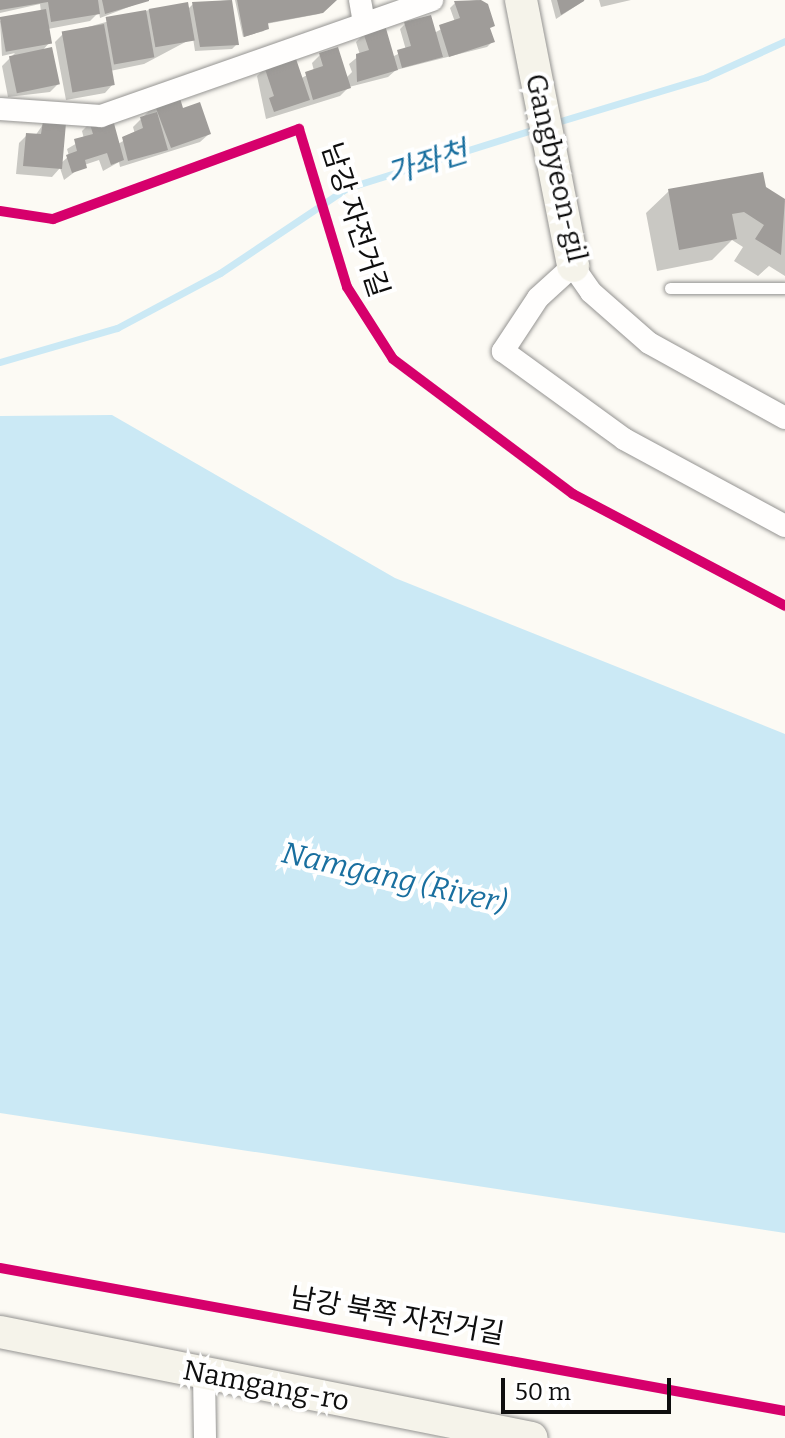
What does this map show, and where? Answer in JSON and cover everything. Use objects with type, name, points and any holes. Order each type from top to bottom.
[{"type":"street","points":[[360,0],[364,23]]},
{"type":"street","points":[[0,109],[101,116],[432,0]]},
{"type":"street","name":"Gangbyeon-gil","points":[[522,8],[573,266],[591,292],[649,343],[785,418]]},
{"type":"street","points":[[573,266],[538,298],[503,351],[624,439],[785,526]]},
{"type":"street","name":"Namgang-ro","points":[[0,1332],[532,1438]]},
{"type":"street","points":[[204,1374],[205,1438]]},
{"type":"lane","points":[[670,288],[785,288]]},
{"type":"water","name":"Namgang (River)","points":[[112,415],[395,578],[785,734],[785,1233],[0,1113],[0,416]]},
{"type":"building","points":[[0,0],[98,0],[100,14],[51,22],[48,2],[0,10]]},
{"type":"building","points":[[102,0],[149,0],[149,1],[105,14]]},
{"type":"building","points":[[232,0],[239,45],[200,47],[192,2]]},
{"type":"building","points":[[237,0],[337,0],[323,13],[268,23],[269,29],[244,37]]},
{"type":"building","points":[[481,0],[488,4],[495,26],[490,28],[495,42],[449,57],[439,25],[460,18],[454,1]]},
{"type":"building","points":[[557,0],[584,0],[584,1],[561,15]]},
{"type":"building","points":[[188,2],[195,40],[155,47],[149,9]]},
{"type":"building","points":[[46,9],[52,43],[6,52],[0,17]]},
{"type":"building","points":[[146,10],[154,57],[114,64],[106,17]]},
{"type":"building","points":[[431,15],[443,57],[402,68],[397,50],[411,46],[404,22]]},
{"type":"building","points":[[104,24],[115,85],[72,93],[62,31]]},
{"type":"building","points":[[385,25],[398,70],[357,82],[356,54],[369,50],[363,32]]},
{"type":"building","points":[[52,47],[60,84],[17,93],[9,56]]},
{"type":"building","points":[[338,47],[351,88],[313,100],[305,72],[323,66],[319,53]]},
{"type":"building","points":[[295,56],[310,100],[274,112],[269,98],[274,96],[264,66]]},
{"type":"building","points":[[179,95],[183,108],[200,102],[211,134],[171,148],[154,103]]},
{"type":"building","points":[[157,112],[168,150],[128,161],[122,137],[143,128],[140,117]]},
{"type":"building","points":[[112,116],[124,160],[111,165],[107,153],[85,160],[87,168],[72,173],[66,155],[77,151],[74,139],[93,134],[89,121]]},
{"type":"building","points":[[43,121],[66,123],[62,169],[23,166],[26,133],[41,134]]},
{"type":"building","points":[[763,172],[766,187],[785,199],[781,255],[755,239],[764,225],[744,212],[732,214],[737,239],[679,250],[668,189]]},
{"type":"waterway","name":"가좌천","points":[[554,123],[706,77],[785,41]]},
{"type":"waterway","name":"가좌천","points":[[0,362],[117,328],[220,273],[347,188],[538,128]]},
{"type":"cycle path","name":"남강 자전거길","points":[[0,211],[53,219],[299,129],[347,287],[393,359],[573,494],[785,606]]},
{"type":"cycle path","name":"남강 북쪽 자전거길","points":[[0,1268],[785,1411]]}]
